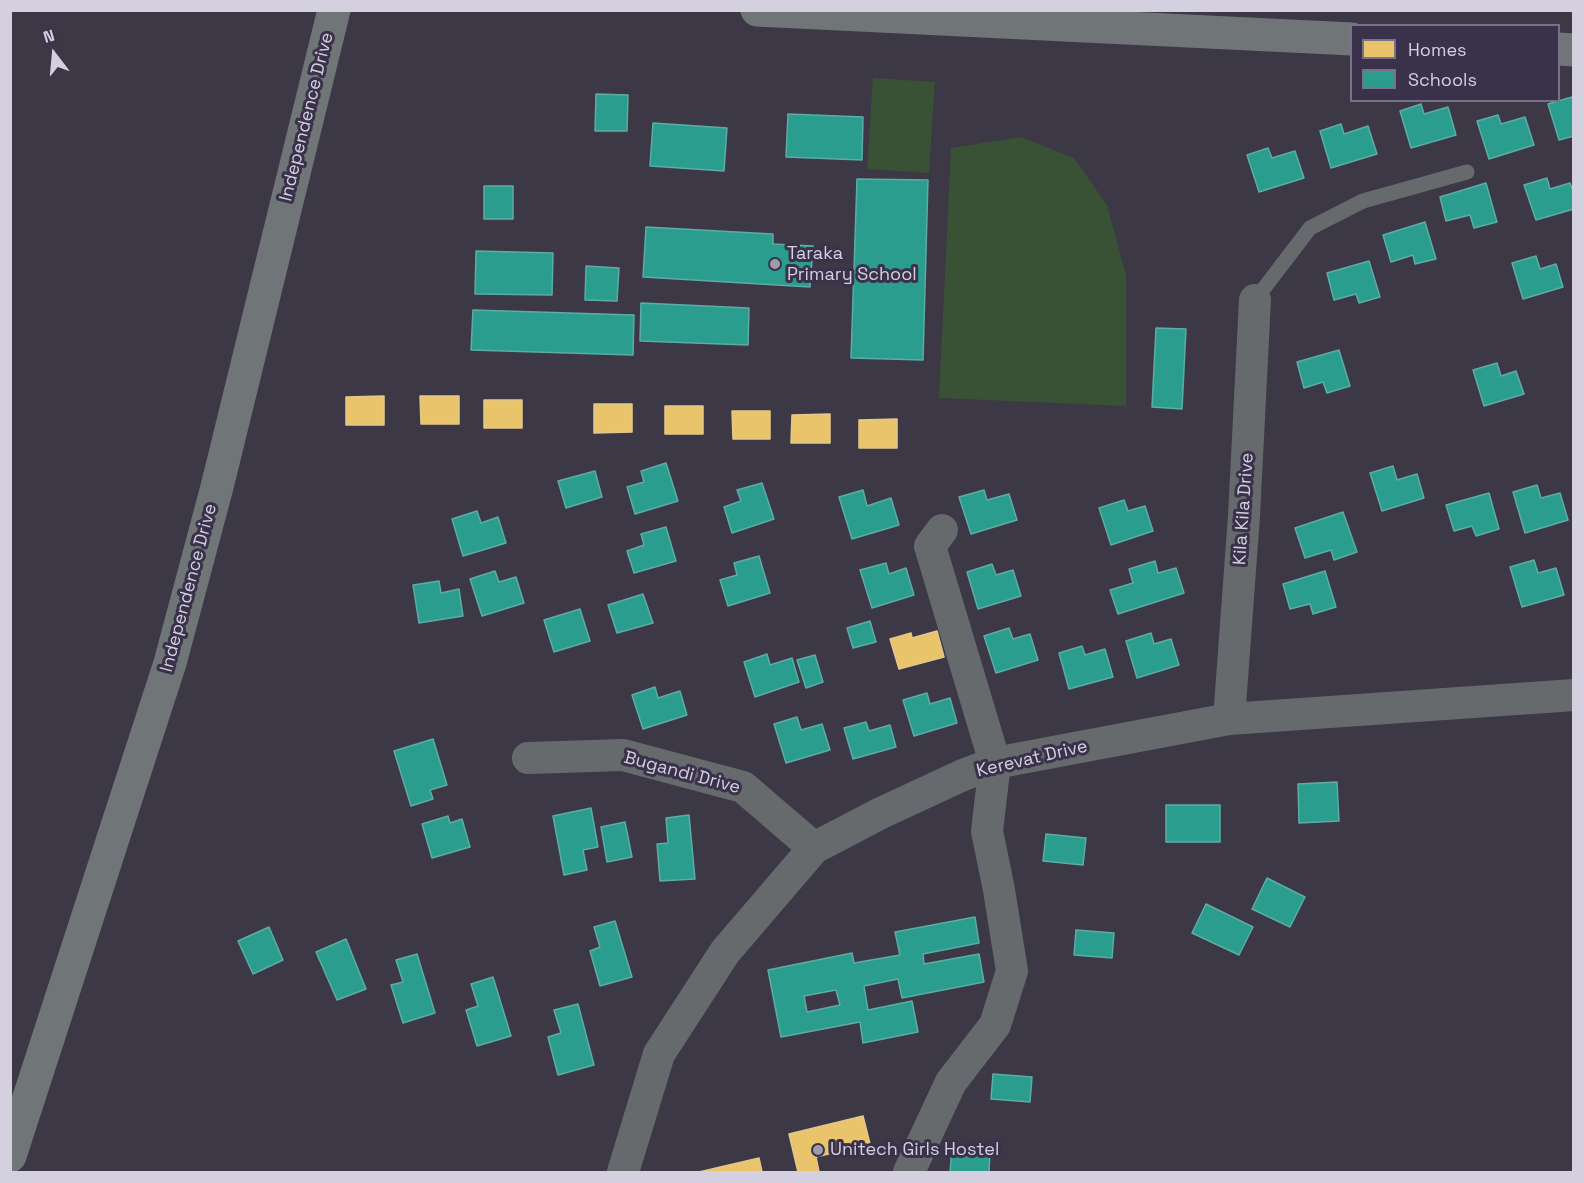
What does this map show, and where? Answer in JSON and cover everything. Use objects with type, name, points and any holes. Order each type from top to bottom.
[{"type":"main road","name":"Independence Drive","points":[[10,1156],[170,663],[217,487],[334,10]]},
{"type":"main road","points":[[757,10],[1350,39]]},
{"type":"street","name":"Kila Kila Drive","points":[[1229,718],[1244,516],[1255,300]]},
{"type":"street","points":[[909,1173],[951,1082],[995,1025],[1012,971],[987,831],[995,763],[930,546],[942,530]]},
{"type":"street","name":"Kerevat Drive","points":[[623,1173],[660,1054],[725,952],[814,848],[881,813],[963,775],[995,763],[1229,718],[1574,695]]},
{"type":"street","name":"Bugandi Drive","points":[[528,758],[623,755],[743,787],[814,848]]},
{"type":"lane","points":[[1255,300],[1310,228],[1363,201],[1467,172]]},
{"type":"green space","points":[[873,78],[935,82],[929,173],[867,169]]},
{"type":"green space","points":[[1021,137],[1074,158],[1107,205],[1126,275],[1126,406],[939,398],[951,148]]},
{"type":"building: Homes","points":[[384,396],[384,425],[346,425],[346,397]]},
{"type":"building: Homes","points":[[420,396],[459,396],[459,424],[421,424]]},
{"type":"building: Homes","points":[[484,400],[522,400],[522,428],[484,428]]},
{"type":"building: Homes","points":[[594,404],[632,404],[632,432],[594,433]]},
{"type":"building: Homes","points":[[665,406],[703,406],[703,434],[665,434]]},
{"type":"building: Homes","points":[[732,411],[770,411],[770,439],[733,439]]},
{"type":"building: Homes","points":[[830,414],[830,443],[791,443],[792,415]]},
{"type":"building: Homes","points":[[897,419],[897,448],[859,448],[859,420]]},
{"type":"building: Homes","points":[[937,631],[944,657],[899,669],[890,639],[911,633],[912,638]]},
{"type":"building: Homes","name":"Unitech Girls Hostel","points":[[863,1116],[870,1144],[816,1157],[819,1172],[798,1172],[789,1134]]},
{"type":"building: Homes","points":[[759,1158],[762,1172],[699,1172]]},
{"type":"building: Schools","points":[[596,94],[628,95],[627,131],[595,131]]},
{"type":"building: Schools","points":[[1572,97],[1574,101],[1574,136],[1559,140],[1548,104]]},
{"type":"building: Schools","points":[[1421,104],[1424,114],[1448,107],[1456,135],[1411,148],[1400,111]]},
{"type":"building: Schools","points":[[788,114],[863,117],[862,160],[786,157]]},
{"type":"building: Schools","points":[[1498,115],[1501,124],[1525,117],[1534,145],[1489,159],[1477,121]]},
{"type":"building: Schools","points":[[653,123],[727,128],[724,171],[650,166]]},
{"type":"building: Schools","points":[[1341,124],[1344,134],[1368,126],[1377,154],[1331,168],[1320,131]]},
{"type":"building: Schools","points":[[1268,148],[1272,158],[1295,151],[1304,178],[1259,192],[1247,155]]},
{"type":"building: Schools","points":[[1547,178],[1550,189],[1570,183],[1574,194],[1574,209],[1536,220],[1524,185]]},
{"type":"building: Schools","points":[[857,179],[928,180],[923,360],[851,358]]},
{"type":"building: Schools","points":[[1486,183],[1497,222],[1474,228],[1470,215],[1446,221],[1440,197]]},
{"type":"building: Schools","points":[[484,186],[513,186],[513,219],[484,219]]},
{"type":"building: Schools","points":[[1425,222],[1436,259],[1415,264],[1413,255],[1391,262],[1383,235]]},
{"type":"building: Schools","points":[[646,227],[773,234],[773,244],[813,246],[810,287],[643,277]]},
{"type":"building: Schools","points":[[476,251],[553,253],[552,295],[475,294]]},
{"type":"building: Schools","points":[[1536,256],[1540,269],[1556,264],[1563,287],[1523,299],[1512,263]]},
{"type":"building: Schools","points":[[1369,261],[1380,297],[1359,303],[1356,294],[1334,300],[1327,273]]},
{"type":"building: Schools","points":[[586,266],[619,268],[617,301],[585,300]]},
{"type":"building: Schools","points":[[641,303],[749,308],[748,345],[640,341]]},
{"type":"building: Schools","points":[[473,310],[634,315],[633,355],[471,350]]},
{"type":"building: Schools","points":[[1156,328],[1186,329],[1182,409],[1152,407]]},
{"type":"building: Schools","points":[[1339,350],[1350,386],[1327,393],[1323,382],[1304,388],[1297,362]]},
{"type":"building: Schools","points":[[1497,363],[1501,376],[1516,371],[1524,394],[1484,406],[1473,370]]},
{"type":"building: Schools","points":[[666,463],[678,501],[635,514],[627,487],[644,482],[641,471]]},
{"type":"building: Schools","points":[[1393,466],[1397,480],[1417,474],[1424,498],[1382,511],[1370,473]]},
{"type":"building: Schools","points":[[595,471],[602,497],[566,508],[558,481]]},
{"type":"building: Schools","points":[[762,483],[774,519],[732,533],[724,507],[741,501],[737,490]]},
{"type":"building: Schools","points":[[1537,485],[1541,498],[1560,493],[1568,520],[1525,533],[1513,492]]},
{"type":"building: Schools","points":[[863,490],[867,506],[891,498],[899,525],[852,539],[839,497]]},
{"type":"building: Schools","points":[[984,490],[987,500],[1009,494],[1017,520],[971,534],[959,497]]},
{"type":"building: Schools","points":[[1489,493],[1499,529],[1476,536],[1472,526],[1454,531],[1446,505]]},
{"type":"building: Schools","points":[[1124,500],[1128,511],[1145,506],[1153,531],[1111,545],[1099,508]]},
{"type":"building: Schools","points":[[477,511],[481,523],[498,517],[506,543],[463,556],[452,519]]},
{"type":"building: Schools","points":[[1343,512],[1357,552],[1334,560],[1331,550],[1305,558],[1295,528]]},
{"type":"building: Schools","points":[[666,527],[676,561],[634,573],[627,551],[644,545],[641,534]]},
{"type":"building: Schools","points":[[759,556],[770,593],[728,606],[720,580],[737,575],[734,563]]},
{"type":"building: Schools","points":[[1534,560],[1538,573],[1556,568],[1564,595],[1522,607],[1510,567]]},
{"type":"building: Schools","points":[[1155,561],[1158,573],[1176,568],[1184,593],[1118,614],[1110,590],[1133,583],[1129,569]]},
{"type":"building: Schools","points":[[886,563],[889,574],[906,568],[914,595],[872,608],[860,570]]},
{"type":"building: Schools","points":[[992,564],[996,575],[1013,570],[1021,596],[978,609],[967,572]]},
{"type":"building: Schools","points":[[495,571],[499,582],[516,577],[524,603],[482,616],[470,579]]},
{"type":"building: Schools","points":[[1325,571],[1336,607],[1313,614],[1310,604],[1290,609],[1283,584]]},
{"type":"building: Schools","points":[[439,581],[441,593],[459,589],[463,616],[419,623],[413,585]]},
{"type":"building: Schools","points":[[643,594],[653,623],[617,633],[608,605]]},
{"type":"building: Schools","points":[[580,609],[590,641],[554,652],[544,620]]},
{"type":"building: Schools","points":[[870,621],[876,642],[853,648],[847,628]]},
{"type":"building: Schools","points":[[1009,628],[1013,639],[1030,634],[1038,660],[996,673],[984,636]]},
{"type":"building: Schools","points":[[1151,633],[1154,644],[1171,639],[1179,665],[1137,678],[1126,641]]},
{"type":"building: Schools","points":[[1082,646],[1085,655],[1105,649],[1113,677],[1069,689],[1059,653]]},
{"type":"building: Schools","points":[[767,654],[770,665],[792,658],[799,682],[755,697],[744,662]]},
{"type":"building: Schools","points":[[815,655],[823,682],[806,688],[797,660]]},
{"type":"building: Schools","points":[[655,687],[658,698],[680,691],[687,715],[643,729],[632,695]]},
{"type":"building: Schools","points":[[927,693],[930,704],[950,698],[957,723],[914,736],[903,700]]},
{"type":"building: Schools","points":[[797,717],[801,730],[822,724],[830,750],[786,763],[774,724]]},
{"type":"building: Schools","points":[[866,722],[869,731],[890,725],[896,747],[853,759],[844,728]]},
{"type":"building: Schools","points":[[433,739],[447,785],[430,790],[433,799],[411,806],[394,751]]},
{"type":"building: Schools","points":[[1337,782],[1339,821],[1299,823],[1298,784]]},
{"type":"building: Schools","points":[[1166,805],[1220,805],[1220,842],[1166,842]]},
{"type":"building: Schools","points":[[591,808],[598,847],[583,850],[587,870],[564,875],[553,816]]},
{"type":"building: Schools","points":[[689,815],[695,879],[660,881],[657,844],[668,843],[666,818]]},
{"type":"building: Schools","points":[[448,816],[450,823],[462,819],[470,847],[432,858],[422,824]]},
{"type":"building: Schools","points":[[625,822],[632,857],[607,862],[601,827]]},
{"type":"building: Schools","points":[[1046,834],[1086,838],[1083,865],[1043,861]]},
{"type":"building: Schools","points":[[1267,878],[1305,897],[1290,927],[1252,909]]},
{"type":"building: Schools","points":[[1206,904],[1253,927],[1239,955],[1192,933]]},
{"type":"building: Schools","points":[[975,917],[979,943],[923,954],[924,964],[979,954],[984,982],[902,998],[898,979],[864,986],[868,1010],[912,1001],[918,1032],[863,1043],[860,1022],[781,1037],[768,970],[852,953],[854,963],[900,955],[895,932]],"holes":[[[836,990],[840,1005],[807,1012],[804,996]]]},
{"type":"building: Schools","points":[[615,921],[632,977],[600,986],[590,951],[600,947],[594,927]]},
{"type":"building: Schools","points":[[269,927],[283,960],[253,974],[238,941]]},
{"type":"building: Schools","points":[[1076,930],[1114,933],[1112,958],[1074,955]]},
{"type":"building: Schools","points":[[346,939],[366,989],[337,1000],[316,952]]},
{"type":"building: Schools","points":[[417,954],[435,1013],[403,1023],[391,985],[403,982],[396,960]]},
{"type":"building: Schools","points":[[493,977],[511,1036],[477,1046],[466,1010],[478,1006],[471,984]]},
{"type":"building: Schools","points":[[578,1004],[594,1065],[558,1075],[548,1037],[561,1033],[554,1010]]},
{"type":"building: Schools","points":[[993,1074],[1032,1077],[1030,1102],[991,1099]]},
{"type":"building: Schools","points":[[952,1148],[990,1151],[989,1172],[950,1172]]},
{"type":"place","name":"Taraka Primary School","points":[[775,264]]},
{"type":"place","name":"Unitech Girls Hostel","points":[[818,1150]]}]
